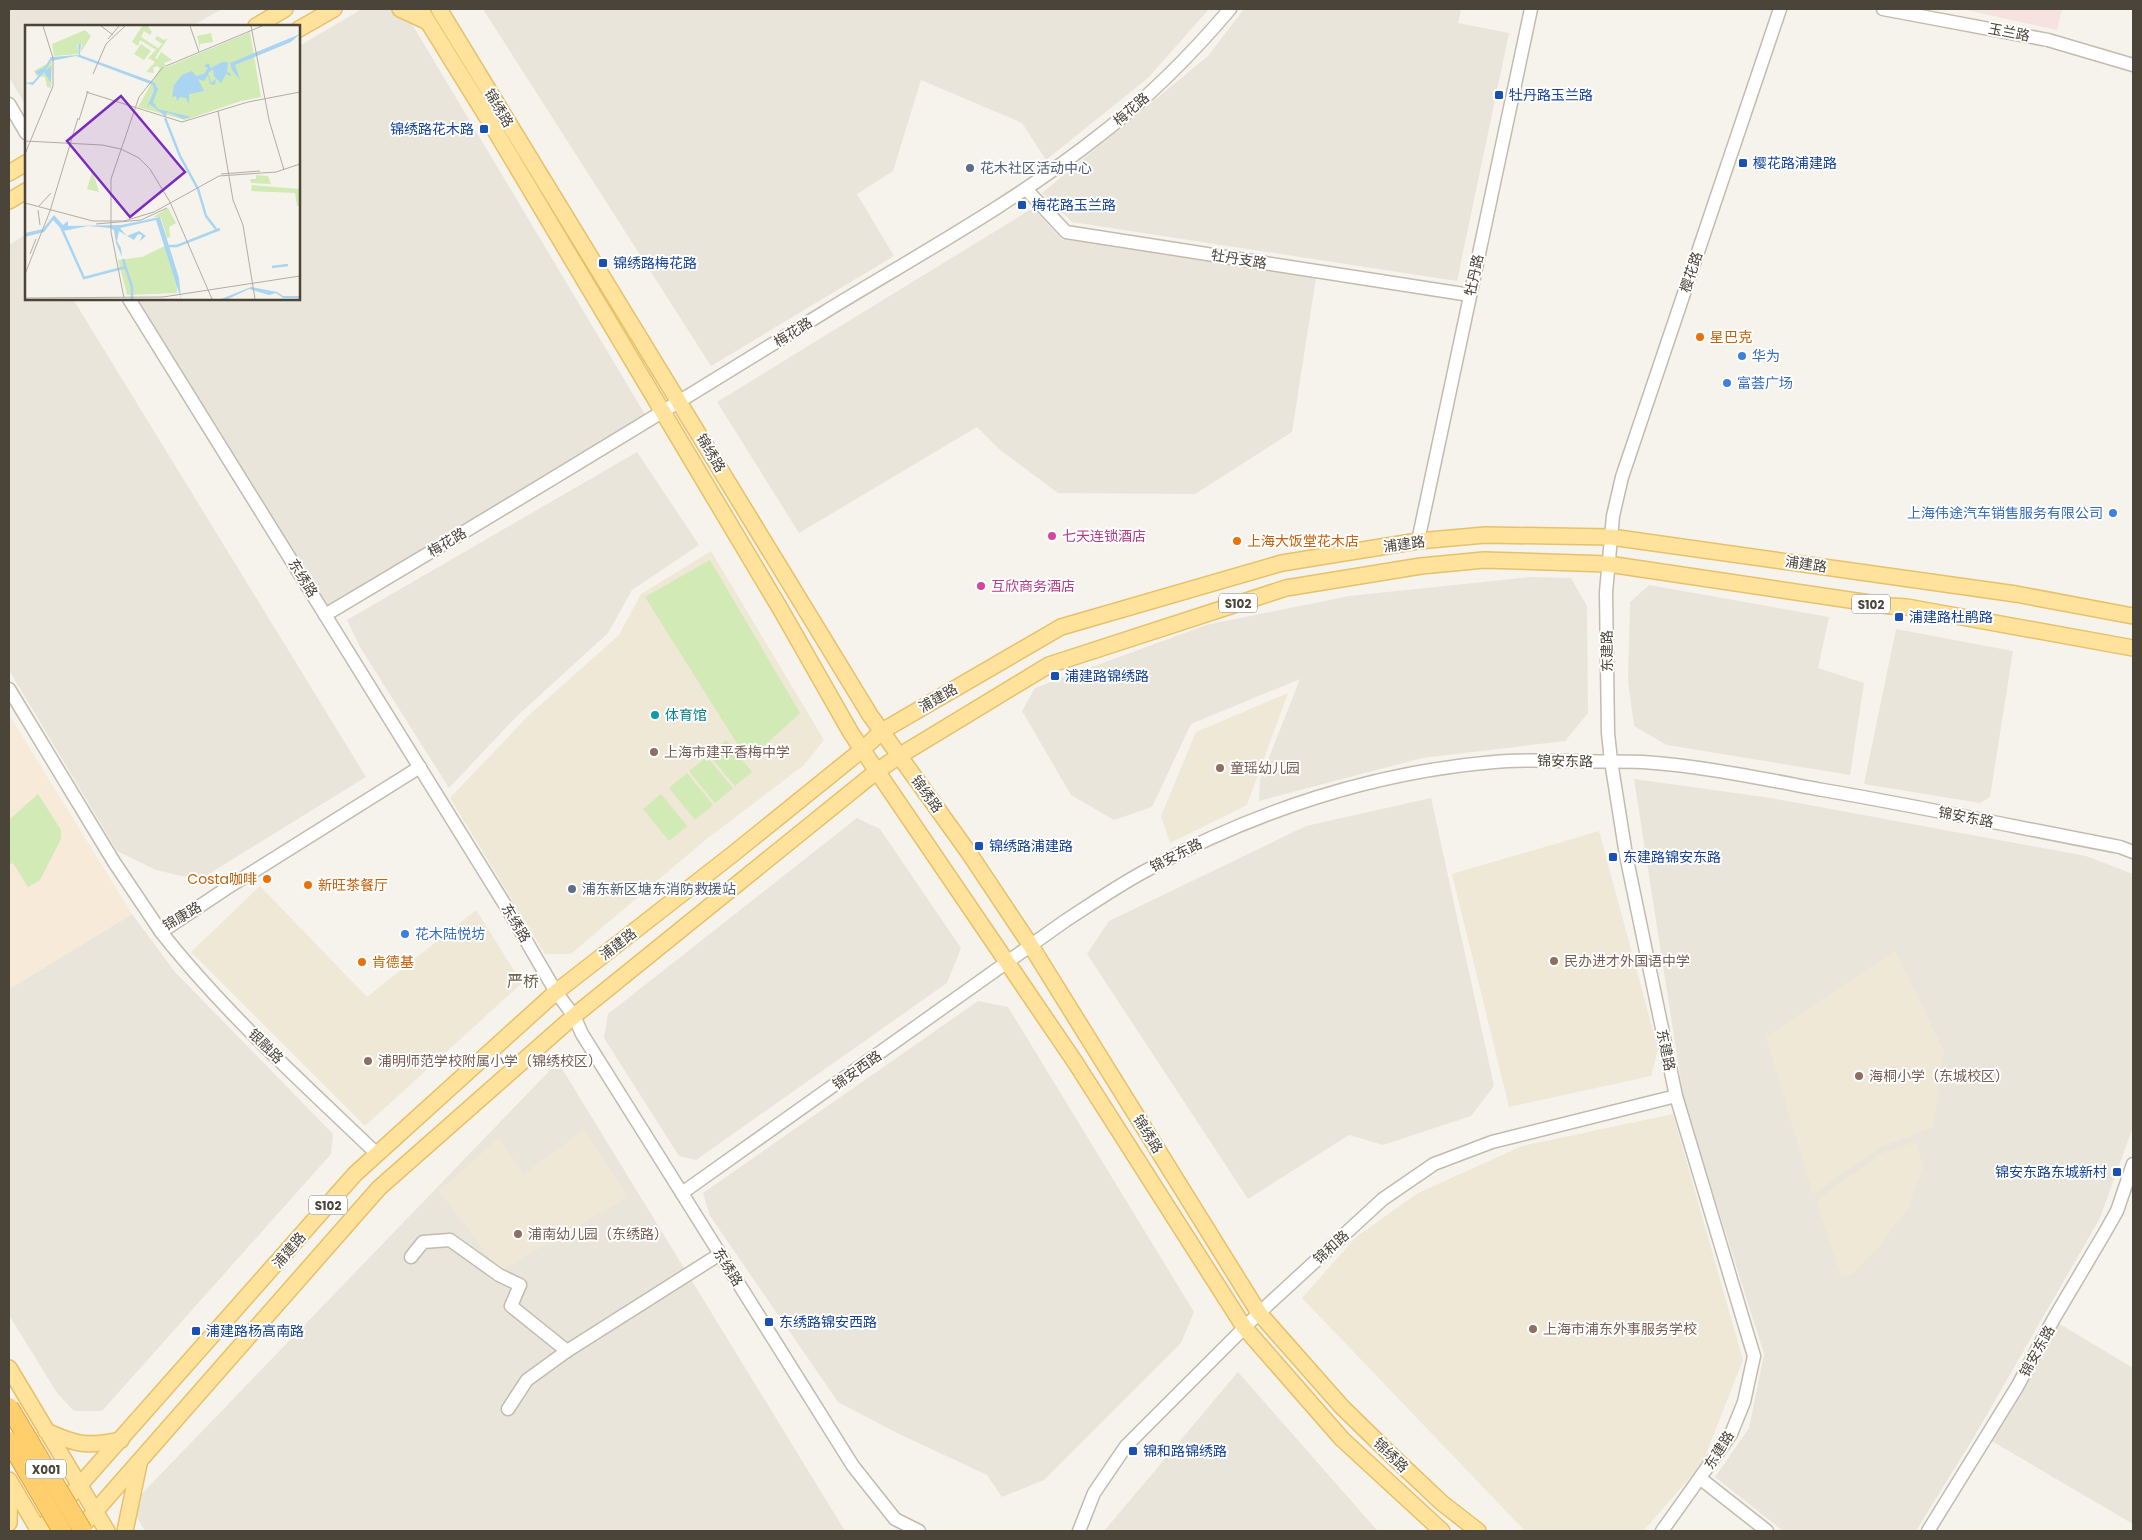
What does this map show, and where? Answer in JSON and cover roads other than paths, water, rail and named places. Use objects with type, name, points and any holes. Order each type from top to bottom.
[{"type":"highway","name":"X001","points":[[9,1407],[83,1531]]},
{"type":"highway","name":"X001","points":[[9,1441],[62,1531]]},
{"type":"main road","points":[[258,25],[285,9]]},
{"type":"main road","points":[[300,28],[334,9]]},
{"type":"main road","points":[[400,9],[428,22]]},
{"type":"main road","name":"锦绣路","points":[[420,9],[490,122],[863,749],[1075,1062],[1244,1327],[1342,1439],[1442,1531]]},
{"type":"main road","name":"锦绣路","points":[[442,11],[870,715],[969,853],[1031,946],[1259,1313],[1342,1406],[1389,1453],[1442,1503],[1478,1531]]},
{"type":"main road","points":[[9,173],[25,164]]},
{"type":"main road","points":[[9,201],[25,191]]},
{"type":"main road","name":"浦建路","points":[[39,1531],[355,1174],[556,992],[733,854],[863,749],[882,731],[1061,627],[1282,563],[1418,541],[1485,535],[1610,537],[2016,594],[2133,616]]},
{"type":"main road","name":"浦建路","points":[[78,1531],[379,1188],[574,1016],[877,771],[1049,664],[1286,588],[1421,566],[1484,560],[1608,564],[1907,607],[2133,648]]},
{"type":"main road","name":"X001","points":[[9,1368],[107,1531]]},
{"type":"main road","points":[[46,1431],[76,1444],[101,1444],[121,1440]]},
{"type":"main road","points":[[125,1531],[139,1462]]},
{"type":"main road","points":[[9,1481],[9,1523]]},
{"type":"main road","name":"X001","points":[[9,1481],[39,1531]]},
{"type":"street","name":"梅花路","points":[[325,615],[680,402],[1026,189],[1100,136],[1133,108],[1194,50],[1230,9]]},
{"type":"street","name":"牡丹路","points":[[1418,541],[1531,9]]},
{"type":"street","name":"樱花路","points":[[1610,537],[1618,492],[1628,460],[1780,9]]},
{"type":"street","name":"玉兰路","points":[[1883,9],[2048,40],[2133,65]]},
{"type":"street","points":[[9,104],[25,130]]},
{"type":"street","name":"牡丹支路","points":[[1026,189],[1066,232],[1470,295]]},
{"type":"street","name":"东绣路","points":[[130,300],[507,908],[556,992],[574,1016],[582,1034],[853,1466],[895,1519],[919,1531]]},
{"type":"street","name":"东建路","points":[[1610,537],[1606,592],[1608,733],[1610,762],[1626,854],[1676,1096],[1754,1356],[1744,1402],[1731,1434],[1701,1479],[1662,1531]]},
{"type":"street","name":"锦康路","points":[[9,689],[114,862],[161,932],[227,888],[420,767]]},
{"type":"street","name":"锦安东路","points":[[1031,946],[1065,921],[1147,870],[1226,831],[1294,804],[1371,783],[1453,767],[1495,762],[1528,760],[1643,762],[1744,776],[2120,847],[2133,852]]},
{"type":"street","name":"银融路","points":[[161,932],[186,964],[222,1002],[377,1154]]},
{"type":"street","name":"锦安西路","points":[[682,1193],[1031,946]]},
{"type":"street","name":"锦和路","points":[[1079,1531],[1094,1493],[1126,1446],[1244,1327],[1383,1200],[1434,1164],[1492,1142],[1676,1096]]},
{"type":"street","name":"锦安东路","points":[[1928,1531],[2017,1387],[2053,1320],[2117,1211],[2133,1164]]},
{"type":"street","points":[[410,1258],[423,1242],[450,1240],[498,1275],[520,1285],[511,1306],[567,1351]]},
{"type":"street","points":[[508,1409],[527,1380],[567,1351],[720,1254]]},
{"type":"street","points":[[1701,1479],[1767,1531]]},
{"type":"place","name":"牡丹路玉兰路","points":[[1499,95]]},
{"type":"place","name":"锦绣路花木路","points":[[484,129]]},
{"type":"place","name":"樱花路浦建路","points":[[1743,163]]},
{"type":"place","name":"花木社区活动中心","points":[[970,168]]},
{"type":"place","name":"梅花路玉兰路","points":[[1022,205]]},
{"type":"place","name":"锦绣路梅花路","points":[[603,263]]},
{"type":"place","name":"星巴克","points":[[1700,337]]},
{"type":"place","name":"华为","points":[[1742,356]]},
{"type":"place","name":"富荟广场","points":[[1727,383]]},
{"type":"place","name":"上海伟途汽车销售服务有限公司","points":[[2113,513]]},
{"type":"place","name":"七天连锁酒店","points":[[1052,536]]},
{"type":"place","name":"上海大饭堂花木店","points":[[1237,541]]},
{"type":"place","name":"互欣商务酒店","points":[[981,586]]},
{"type":"place","name":"浦建路杜鹃路","points":[[1899,617]]},
{"type":"place","name":"浦建路锦绣路","points":[[1055,676]]},
{"type":"place","name":"体育馆","points":[[655,715]]},
{"type":"place","name":"上海市建平香梅中学","points":[[654,752]]},
{"type":"place","name":"童瑶幼儿园","points":[[1220,768]]},
{"type":"place","name":"锦绣路浦建路","points":[[979,846]]},
{"type":"place","name":"东建路锦安东路","points":[[1613,857]]},
{"type":"place","name":"Costa咖啡","points":[[267,879]]},
{"type":"place","name":"新旺茶餐厅","points":[[308,885]]},
{"type":"place","name":"浦东新区塘东消防救援站","points":[[572,889]]},
{"type":"place","name":"花木陆悦坊","points":[[405,934]]},
{"type":"place","name":"民办进才外国语中学","points":[[1554,961]]},
{"type":"place","name":"肯德基","points":[[362,962]]},
{"type":"place","name":"浦明师范学校附属小学（锦绣校区）","points":[[368,1061]]},
{"type":"place","name":"海桐小学（东城校区）","points":[[1859,1076]]},
{"type":"place","name":"锦安东路东城新村","points":[[2117,1172]]},
{"type":"place","name":"浦南幼儿园（东绣路）","points":[[518,1234]]},
{"type":"place","name":"东绣路锦安西路","points":[[769,1322]]},
{"type":"place","name":"上海市浦东外事服务学校","points":[[1533,1329]]},
{"type":"place","name":"浦建路杨高南路","points":[[196,1331]]},
{"type":"place","name":"锦和路锦绣路","points":[[1133,1451]]},
{"type":"district","name":"严桥","points":[[523,981]]}]
